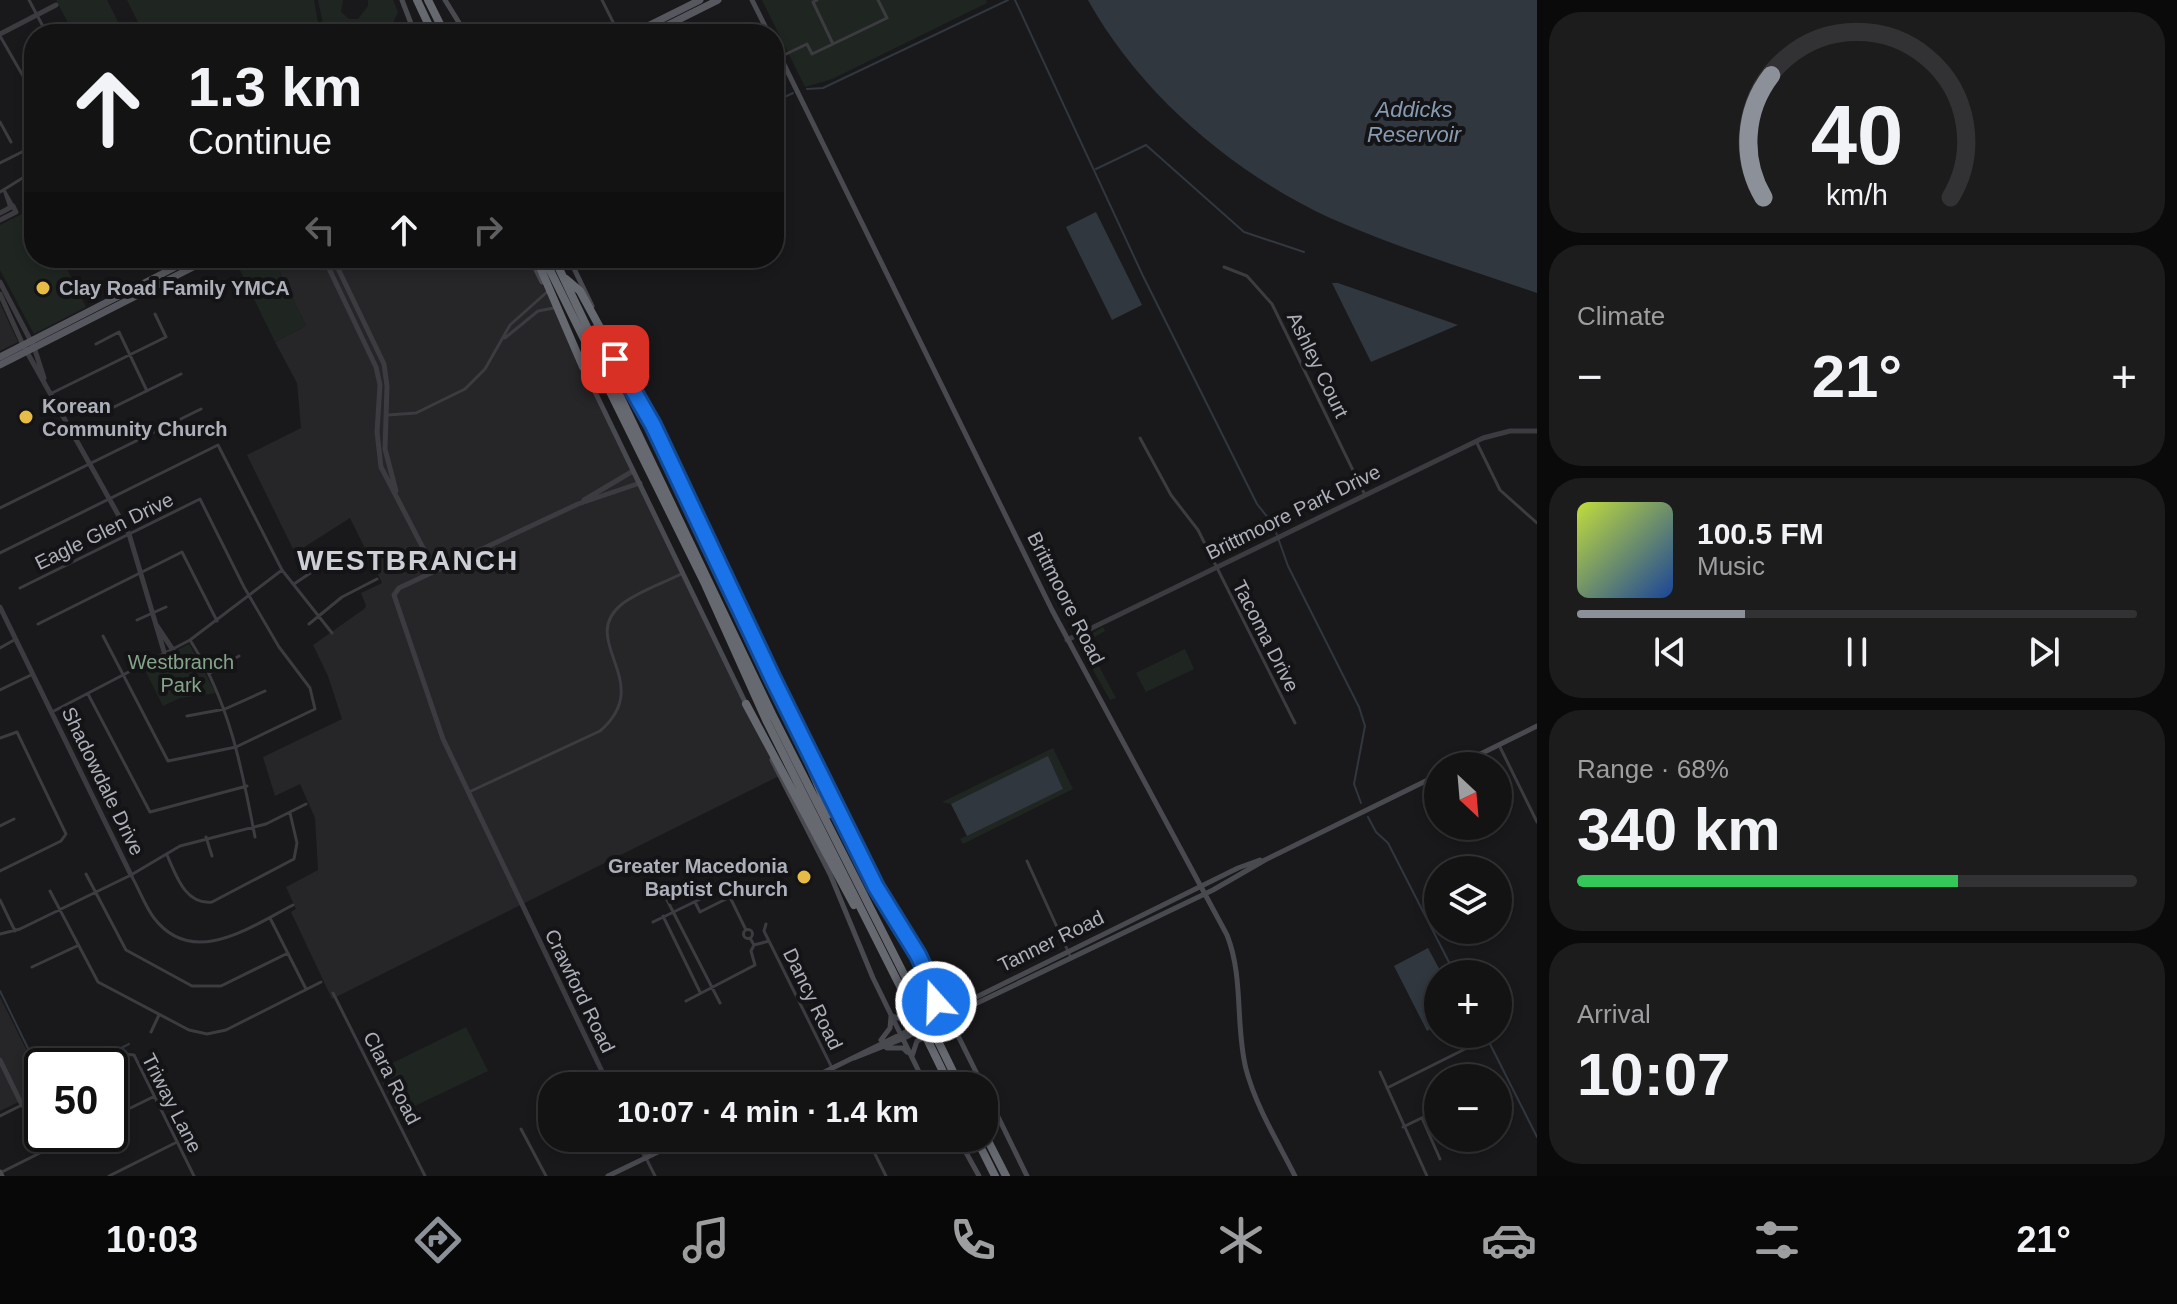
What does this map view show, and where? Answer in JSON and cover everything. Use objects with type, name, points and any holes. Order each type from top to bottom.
[{"type":"highway","points":[[417,0],[428,24]]},
{"type":"highway","points":[[428,0],[440,24]]},
{"type":"highway","points":[[538,268],[583,367]]},
{"type":"highway","points":[[549,268],[707,589],[767,722],[911,1008],[951,1072]]},
{"type":"highway","points":[[559,268],[772,714],[916,998],[945,1072]]},
{"type":"highway","points":[[564,277],[580,291],[653,425]]},
{"type":"highway","points":[[779,692],[836,829],[835,833]]},
{"type":"highway","points":[[746,704],[862,920],[869,923]]},
{"type":"highway","points":[[983,1152],[995,1176]]},
{"type":"highway","points":[[994,1152],[1006,1176]]},
{"type":"main road","points":[[402,0],[411,24]]},
{"type":"main road","points":[[445,0],[460,24]]},
{"type":"main road","points":[[666,24],[700,0]]},
{"type":"main road","points":[[656,24],[718,0]]},
{"type":"main road","points":[[752,0],[764,24]]},
{"type":"main road","name":"Brittmoore Road","points":[[784,65],[1067,640],[1202,886],[1232,951],[1246,1067],[1257,1100],[1295,1176]]},
{"type":"main road","points":[[537,268],[846,908],[891,1016],[918,1072]]},
{"type":"main road","points":[[574,268],[876,887],[976,1072]]},
{"type":"main road","points":[[0,357],[29,346],[181,269]]},
{"type":"main road","points":[[0,365],[29,346]]},
{"type":"main road","points":[[1485,752],[1537,726]]},
{"type":"main road","name":"Tanner Road","points":[[947,1013],[980,1002],[1071,958],[1424,782]]},
{"type":"main road","name":"Tanner Road","points":[[826,1072],[947,1013],[990,988],[1251,862],[1265,860]]},
{"type":"main road","points":[[935,991],[942,999],[952,1002],[990,988]]},
{"type":"main road","points":[[891,1016],[906,1020],[931,1007],[936,1002],[935,991]]},
{"type":"main road","points":[[956,1031],[963,1013],[980,1002]]},
{"type":"main road","points":[[873,1049],[888,1032],[891,1016]]},
{"type":"main road","points":[[912,1060],[917,1041],[942,1029],[956,1031]]},
{"type":"main road","points":[[873,1049],[903,1048],[912,1060]]},
{"type":"main road","points":[[998,1116],[1027,1176]]},
{"type":"main road","points":[[608,1176],[658,1152]]},
{"type":"main road","points":[[966,1152],[979,1176]]},
{"type":"street","points":[[29,0],[42,24]]},
{"type":"street","points":[[602,0],[614,24]]},
{"type":"street","points":[[817,0],[813,2],[833,44]]},
{"type":"street","points":[[784,55],[807,44],[812,54],[887,18],[878,0]]},
{"type":"street","points":[[24,77],[0,35],[56,5]]},
{"type":"street","points":[[0,122],[11,142]]},
{"type":"street","points":[[0,163],[23,151]]},
{"type":"street","points":[[13,209],[2,191],[24,176]]},
{"type":"street","points":[[0,213],[13,209]]},
{"type":"street","points":[[0,220],[13,209]]},
{"type":"street","name":"Ashley Court","points":[[1224,267],[1247,276],[1272,304],[1365,495]]},
{"type":"street","points":[[329,268],[371,351],[380,385],[385,449],[399,500],[435,571]]},
{"type":"street","points":[[338,268],[384,364],[383,414]]},
{"type":"street","points":[[0,282],[88,465],[129,534],[143,571],[165,655]]},
{"type":"street","points":[[383,414],[416,413],[465,389],[485,369],[516,319],[547,292]]},
{"type":"street","points":[[0,294],[29,346]]},
{"type":"street","points":[[502,341],[527,318],[547,307],[555,308]]},
{"type":"street","points":[[52,393],[166,337],[155,314]]},
{"type":"street","points":[[96,344],[119,332],[147,391]]},
{"type":"street","points":[[110,409],[181,374]]},
{"type":"street","points":[[0,508],[201,409]]},
{"type":"street","name":"Brittmoore Park Drive","points":[[1067,640],[1476,441],[1507,432],[1537,431]]},
{"type":"street","name":"Tacoma Drive","points":[[1140,438],[1166,488],[1194,522],[1295,723]]},
{"type":"street","points":[[1476,441],[1500,490],[1537,523]]},
{"type":"street","points":[[0,553],[218,445],[282,570],[332,633]]},
{"type":"street","points":[[578,504],[634,470]]},
{"type":"street","points":[[578,504],[641,484]]},
{"type":"street","name":"Eagle Glen Drive","points":[[20,588],[200,499],[250,594]]},
{"type":"street","name":"Crawford Road","points":[[578,504],[399,588],[395,599],[430,709],[602,1072]]},
{"type":"street","points":[[294,584],[343,551]]},
{"type":"street","points":[[38,624],[182,552],[217,621]]},
{"type":"street","points":[[52,712],[190,640],[282,570]]},
{"type":"street","points":[[469,792],[600,731],[615,719],[622,704],[623,687],[608,647],[611,619],[620,605],[683,573]]},
{"type":"street","points":[[309,624],[342,597],[377,579]]},
{"type":"street","points":[[103,636],[168,761],[236,747],[315,709],[315,698],[304,677],[279,647],[250,594]]},
{"type":"street","name":"Shadowdale Drive","points":[[0,607],[131,875],[158,923],[183,938],[203,943],[226,940],[270,918]]},
{"type":"street","points":[[137,620],[166,607]]},
{"type":"street","points":[[156,625],[173,650]]},
{"type":"street","points":[[0,648],[16,639]]},
{"type":"street","points":[[190,640],[210,673],[225,709],[247,786],[255,837]]},
{"type":"street","points":[[210,673],[239,656]]},
{"type":"street","points":[[0,690],[33,674]]},
{"type":"street","points":[[187,716],[225,709],[265,691]]},
{"type":"street","points":[[88,694],[150,812],[247,786]]},
{"type":"street","points":[[0,738],[16,731],[66,831],[66,837],[0,871]]},
{"type":"street","points":[[1499,745],[1537,822]]},
{"type":"street","points":[[0,934],[15,931],[131,875],[166,854],[206,837],[253,827],[306,804]]},
{"type":"street","points":[[166,854],[183,889],[198,900],[212,902],[294,859],[297,851],[290,813]]},
{"type":"street","points":[[0,826],[14,819]]},
{"type":"street","points":[[206,837],[212,856]]},
{"type":"street","points":[[1027,861],[1071,958]]},
{"type":"street","points":[[86,874],[126,950],[192,986],[221,986],[288,953]]},
{"type":"street","points":[[653,922],[725,887],[746,930],[744,935],[750,937],[754,945]]},
{"type":"street","points":[[50,891],[92,976],[103,987],[189,1030],[211,1034],[321,982]]},
{"type":"street","points":[[694,901],[700,912],[730,897]]},
{"type":"street","points":[[666,898],[720,1003]]},
{"type":"street","points":[[0,900],[15,931]]},
{"type":"street","points":[[293,905],[270,918],[306,989]]},
{"type":"street","points":[[663,916],[701,993]]},
{"type":"street","name":"Dancy Road","points":[[766,924],[769,941],[834,1072]]},
{"type":"street","points":[[686,1001],[755,965],[751,951],[754,945],[769,941]]},
{"type":"street","points":[[32,967],[77,946]]},
{"type":"street","name":"Clara Road","points":[[333,993],[425,1176]]},
{"type":"street","points":[[151,1032],[159,1015]]},
{"type":"street","points":[[1387,1088],[1467,1048]]},
{"type":"street","name":"Triway Lane","points":[[128,1055],[134,1055],[194,1176]]},
{"type":"street","points":[[0,1060],[22,1105],[0,1116]]},
{"type":"street","points":[[1380,1072],[1427,1176]]},
{"type":"street","points":[[128,1109],[155,1096]]},
{"type":"street","points":[[1403,1127],[1422,1118],[1440,1159]]},
{"type":"street","points":[[521,1129],[546,1176]]},
{"type":"street","points":[[109,1176],[177,1142]]},
{"type":"street","points":[[0,1174],[43,1152]]},
{"type":"street","points":[[643,1152],[655,1176]]},
{"type":"street","points":[[874,1152],[886,1176]]},
{"type":"shaded area","points":[[278,268],[535,268],[779,776],[332,999],[291,912],[296,909],[286,887],[318,870],[315,818],[300,784],[275,796],[263,757],[342,719],[328,676],[313,645],[364,609],[366,606],[361,593],[382,583],[350,518],[295,553],[247,455],[301,428],[297,383],[275,342],[306,326]]},
{"type":"shaded area","points":[[0,303],[18,342],[0,351]]},
{"type":"shaded area","points":[[0,997],[26,1048],[24,1100],[0,1111]]},
{"type":"green space","points":[[56,0],[107,0],[119,24],[69,24]]},
{"type":"green space","points":[[127,0],[314,0],[318,24],[139,24]]},
{"type":"green space","points":[[318,0],[343,0],[341,12],[349,19],[358,19],[368,6],[368,0],[393,0],[398,12],[393,24],[323,24]]},
{"type":"green space","points":[[762,0],[986,0],[987,3],[832,79],[805,87],[784,45],[784,24],[774,24]]},
{"type":"green space","name":"Clay Road Family YMCA","points":[[24,213],[24,268],[66,268],[86,307],[34,334],[0,270],[0,225]]},
{"type":"green space","points":[[239,268],[278,268],[306,326],[275,342]]},
{"type":"green space","points":[[1103,627],[1105,631],[1086,642],[1116,698],[1110,700],[1079,645],[1081,640]]},
{"type":"green space","name":"Westbranch Park","points":[[189,644],[216,693],[180,698],[163,706],[144,668]]},
{"type":"green space","points":[[1185,649],[1194,669],[1146,692],[1136,673]]},
{"type":"green space","points":[[1053,748],[1073,789],[963,844],[960,839],[1063,789],[1048,757],[951,804],[942,802]]},
{"type":"green space","points":[[466,1027],[488,1071],[398,1114],[376,1071]]},
{"type":"water","name":"Addicks Reservoir","points":[[1088,0],[1537,0],[1537,293],[1355,229],[1294,200],[1259,178],[1192,127],[1162,98],[1109,35]]},
{"type":"water","points":[[1096,212],[1142,305],[1112,320],[1066,227]]},
{"type":"water","points":[[1332,283],[1338,283],[1458,325],[1371,362]]},
{"type":"water","points":[[1048,756],[1063,789],[967,836],[951,804]]},
{"type":"water","points":[[1428,948],[1434,960],[1424,960],[1424,1025],[1394,966]]},
{"type":"waterway","points":[[807,89],[823,88],[1008,0]]},
{"type":"waterway","points":[[1015,0],[1143,276],[1257,504],[1273,524],[1288,566],[1359,707],[1365,726],[1354,784],[1361,803]]},
{"type":"waterway","points":[[784,97],[793,93]]},
{"type":"waterway","points":[[1096,169],[1146,145],[1244,232],[1304,252]]},
{"type":"waterway","points":[[1368,817],[1376,832],[1388,843],[1448,960]]},
{"type":"waterway","points":[[0,991],[28,1048]]},
{"type":"waterway","points":[[121,1048],[129,1044]]},
{"type":"waterway","points":[[1492,1048],[1537,1137]]},
{"type":"place","name":"Clay Road Family YMCA","points":[[43,288]]},
{"type":"place","name":"Korean Community Church","points":[[26,417]]},
{"type":"place","name":"Greater Macedonia Baptist Church","points":[[804,877]]},
{"type":"district","name":"WESTBRANCH","points":[[408,560]]},
{"type":"route","points":[[615,359],[653,425],[773,679],[876,887],[926,973],[935,991],[936,1002]]}]
